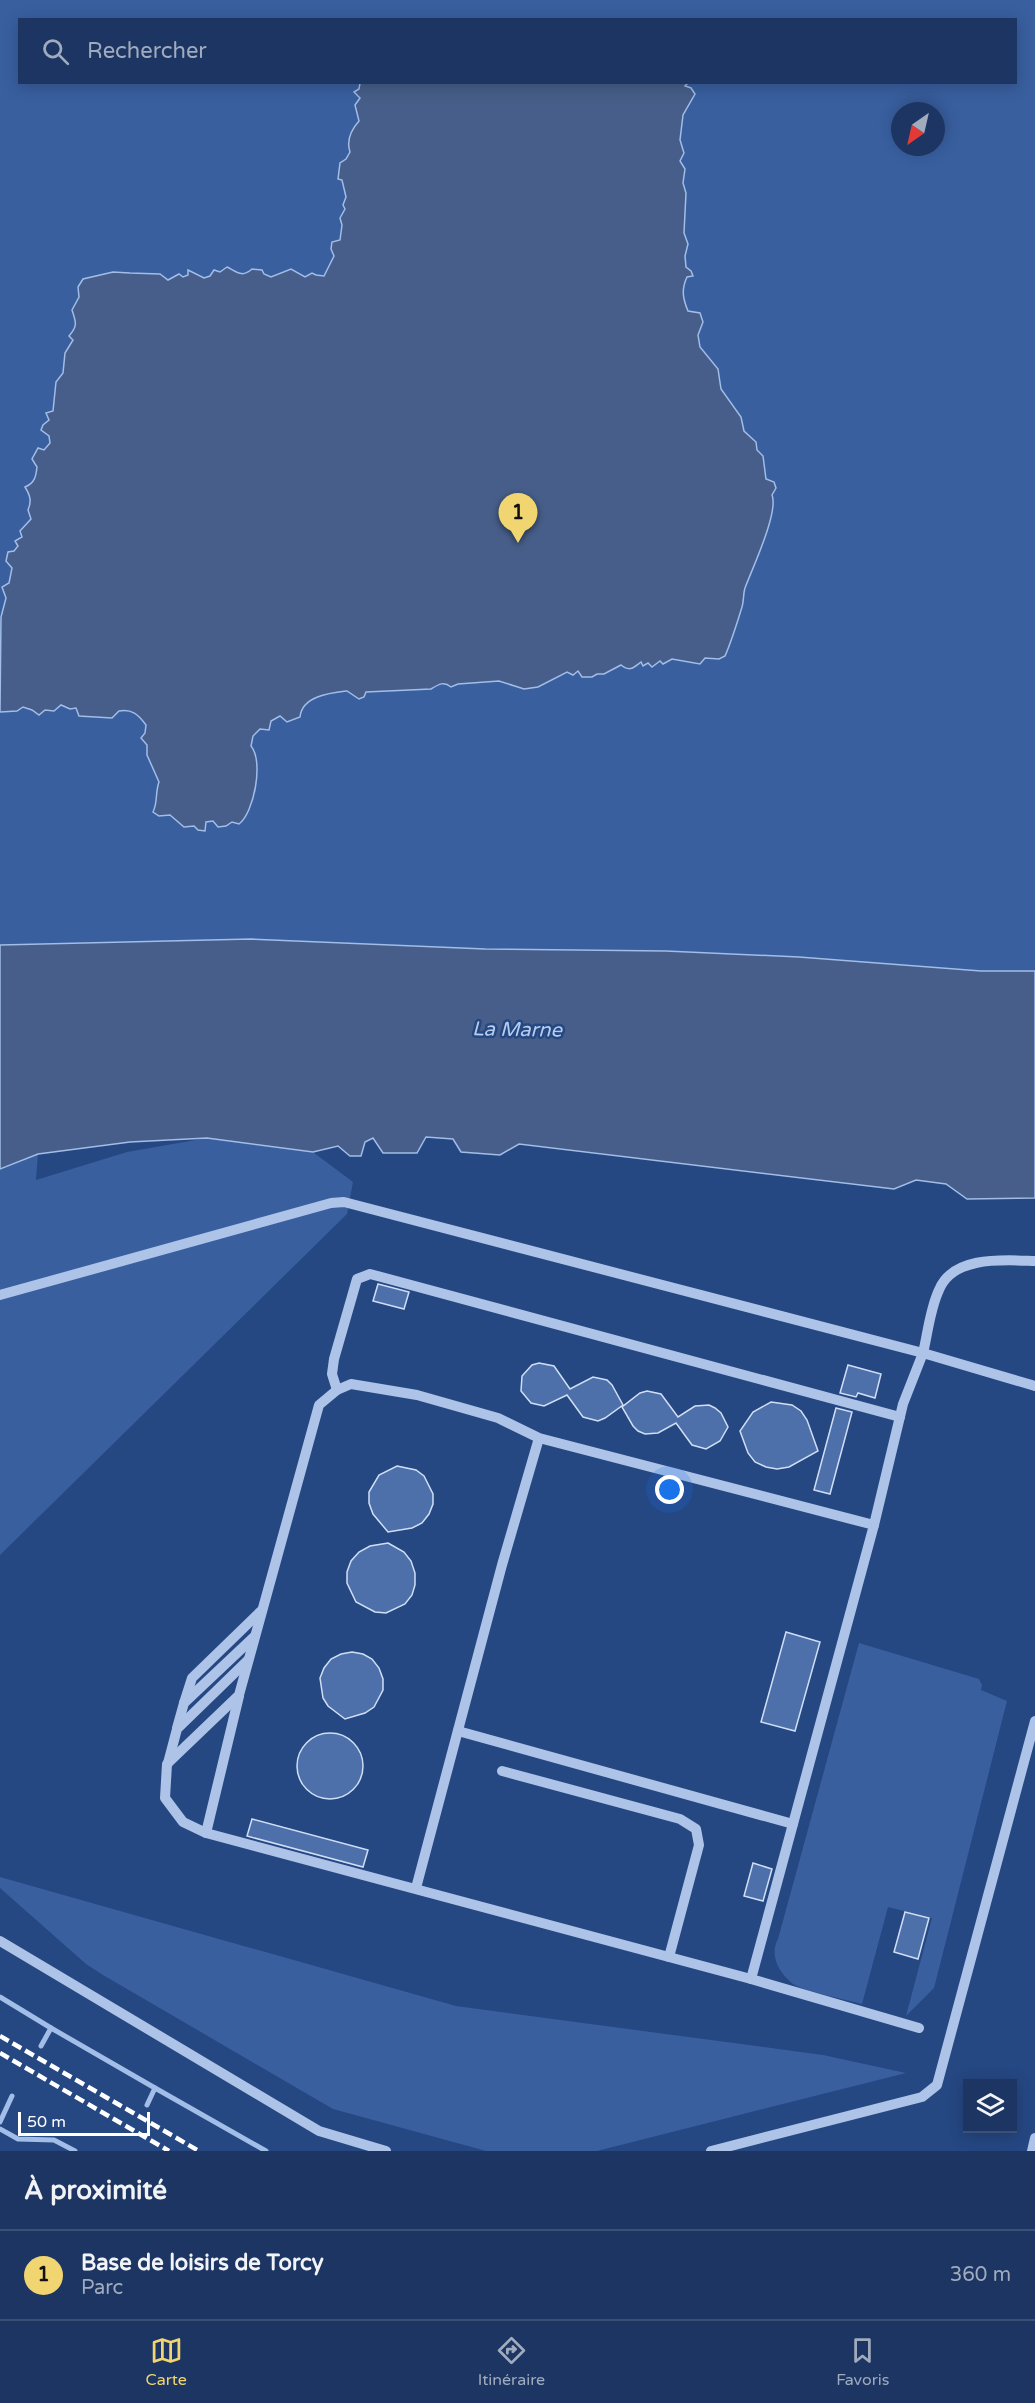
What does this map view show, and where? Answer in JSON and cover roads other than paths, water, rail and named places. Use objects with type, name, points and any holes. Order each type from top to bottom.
[{"type":"lane","points":[[0,1295],[331,1203],[344,1202],[923,1353],[1035,1386]]},
{"type":"lane","points":[[751,1979],[874,1525],[900,1417],[923,1353],[939,1288],[950,1275],[969,1265],[990,1260],[1035,1261]]},
{"type":"lane","points":[[338,1390],[332,1374],[334,1359],[357,1279],[370,1274],[900,1417]]},
{"type":"lane","points":[[206,1833],[254,1637],[319,1406],[338,1390],[351,1384],[417,1395],[498,1418],[539,1438],[874,1525]]},
{"type":"lane","points":[[416,1888],[502,1565],[539,1438]]},
{"type":"lane","points":[[261,1611],[192,1677],[167,1764],[165,1798],[183,1822],[206,1833],[751,1979],[919,2028]]},
{"type":"lane","points":[[184,1703],[254,1637]]},
{"type":"lane","points":[[177,1729],[249,1660]]},
{"type":"lane","points":[[167,1764],[239,1695]]},
{"type":"lane","points":[[711,2151],[922,2097],[937,2085],[1035,1721]]},
{"type":"lane","points":[[458,1731],[793,1824]]},
{"type":"lane","points":[[502,1771],[680,1820],[696,1829],[699,1845],[669,1957]]},
{"type":"lane","points":[[0,1941],[319,2131],[386,2151]]},
{"type":"lane","points":[[1032,2151],[1035,2138]]},
{"type":"water","points":[[360,84],[687,84],[685,86],[691,88],[695,94],[683,115],[680,140],[684,153],[680,161],[685,169],[684,233],[688,244],[685,256],[686,267],[693,276],[687,277],[683,290],[684,298],[688,311],[700,313],[703,322],[698,335],[700,347],[718,369],[721,389],[741,417],[744,431],[756,442],[757,450],[763,456],[766,479],[774,482],[776,488],[772,495],[772,514],[745,588],[742,607],[725,656],[719,659],[705,658],[700,664],[672,659],[663,664],[660,661],[652,667],[648,663],[643,666],[641,662],[629,669],[621,665],[604,674],[592,677],[582,677],[578,671],[573,675],[567,672],[538,687],[524,689],[499,681],[458,684],[451,687],[441,684],[431,689],[366,692],[364,697],[359,699],[347,691],[318,697],[306,704],[300,717],[287,722],[280,716],[271,721],[269,730],[260,729],[253,736],[251,746],[257,763],[256,786],[249,809],[239,824],[232,822],[218,827],[213,821],[206,822],[205,831],[198,830],[194,826],[184,827],[170,815],[159,816],[153,812],[159,782],[147,755],[147,745],[141,738],[145,733],[146,725],[134,713],[119,711],[112,718],[79,716],[76,708],[70,709],[61,705],[54,711],[45,710],[39,715],[23,707],[17,711],[0,712],[1,617],[6,598],[2,587],[9,583],[12,568],[6,561],[8,552],[14,551],[18,546],[15,541],[22,537],[20,531],[31,519],[28,510],[30,498],[25,487],[33,481],[35,476],[37,467],[32,459],[38,448],[44,450],[50,443],[49,436],[41,430],[49,420],[46,413],[53,411],[56,382],[63,373],[65,353],[73,340],[69,336],[75,324],[72,310],[79,297],[78,287],[83,279],[113,272],[160,274],[168,280],[179,274],[183,277],[188,275],[188,270],[204,278],[210,276],[214,270],[220,272],[227,267],[242,274],[252,269],[262,270],[264,274],[271,277],[291,269],[305,277],[312,273],[324,276],[334,256],[331,249],[332,242],[340,240],[342,225],[340,218],[345,209],[343,205],[346,197],[342,180],[338,179],[340,163],[350,152],[350,135],[359,121],[355,105],[360,98],[354,92],[359,89]]},
{"type":"water","name":"La Marne","points":[[251,939],[485,949],[666,951],[799,957],[981,971],[1035,971],[1035,1198],[967,1199],[946,1184],[916,1180],[894,1189],[519,1144],[500,1155],[461,1152],[453,1139],[426,1137],[417,1153],[383,1153],[373,1138],[365,1142],[361,1156],[350,1156],[338,1146],[313,1152],[207,1138],[130,1142],[38,1154],[0,1169],[0,945]]},
{"type":"waterway","points":[[0,1997],[51,2028],[41,2046]]},
{"type":"waterway","points":[[51,2028],[155,2088],[147,2105]]},
{"type":"waterway","points":[[155,2088],[266,2151]]},
{"type":"waterway","points":[[0,2122],[12,2096]]},
{"type":"waterway","points":[[0,2129],[18,2139],[54,2140],[75,2151]]},
{"type":"railway","points":[[0,2036],[199,2151]]},
{"type":"railway","points":[[0,2053],[169,2151]]},
{"type":"place","name":"Base de loisirs de Torcy","points":[[518,543]]}]
